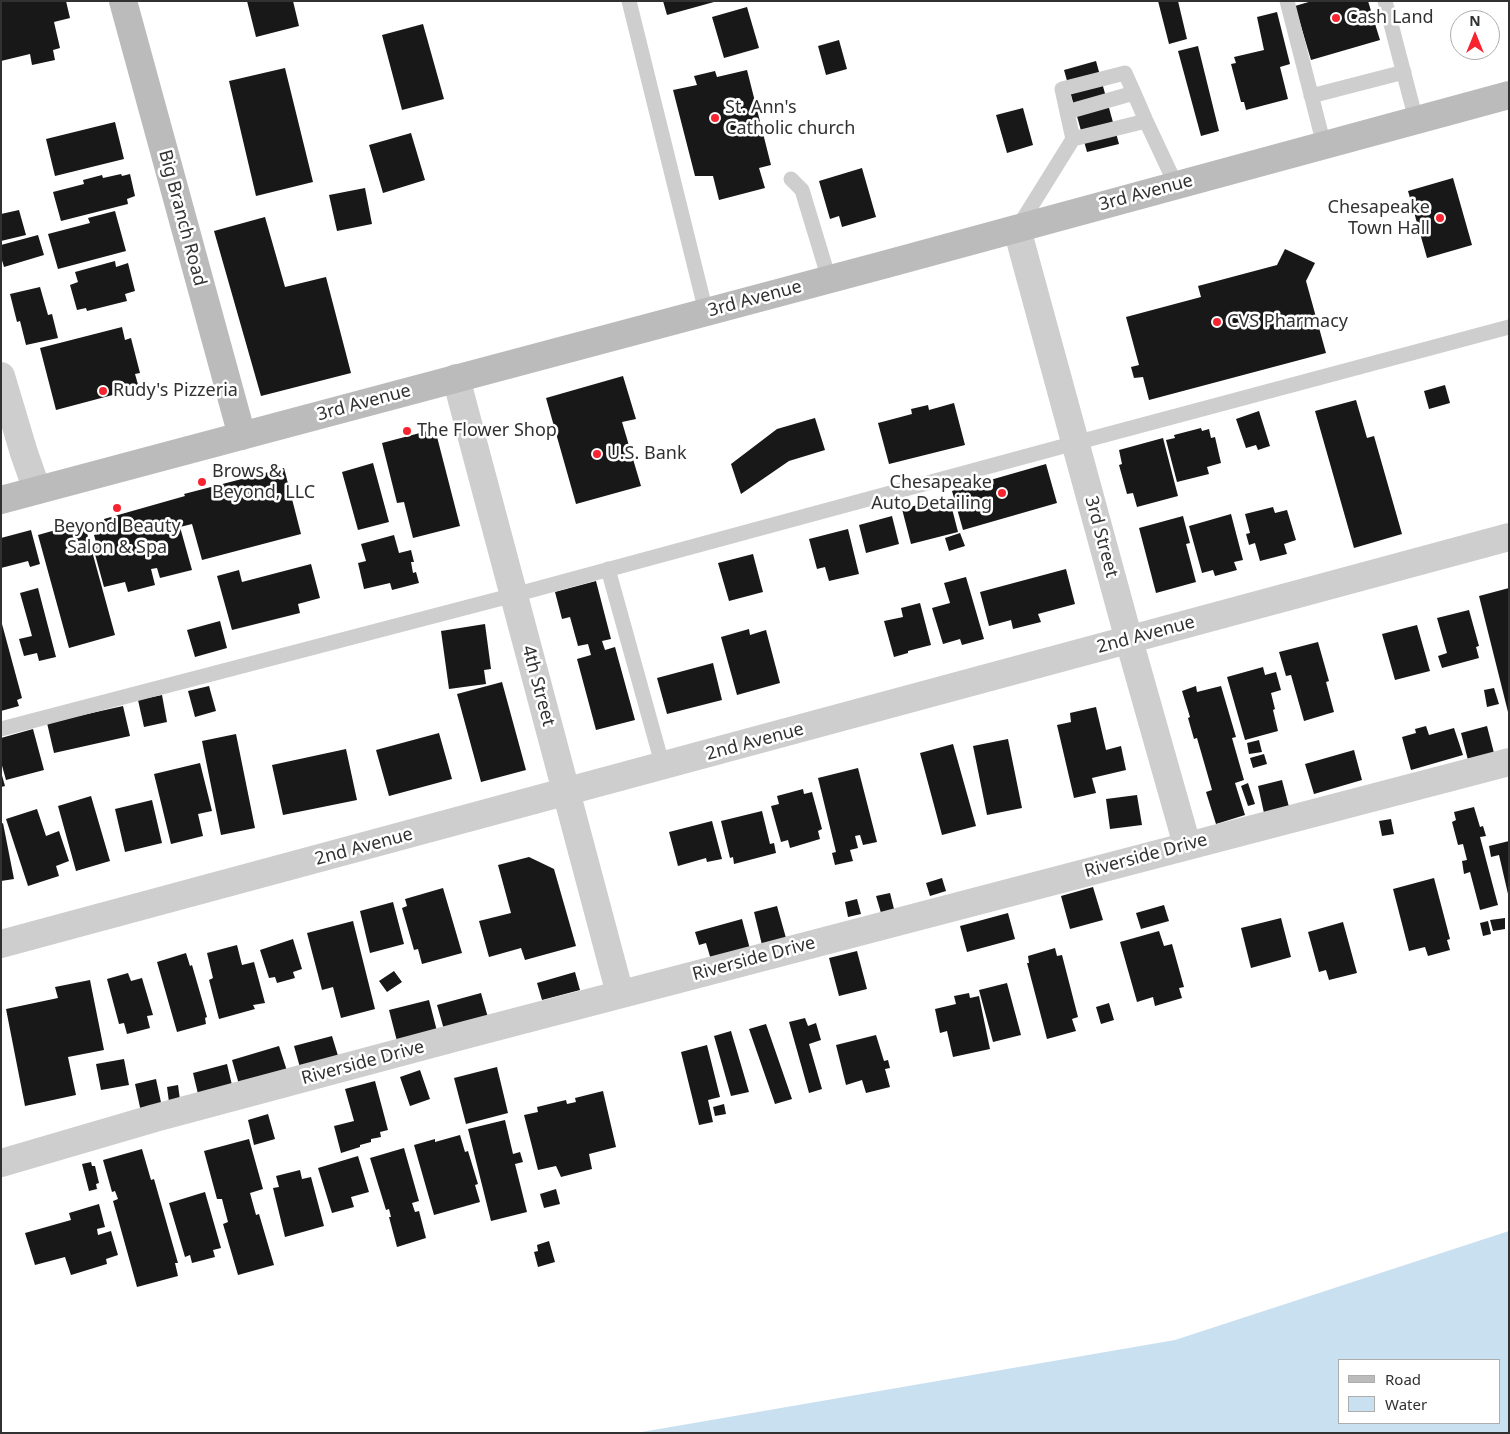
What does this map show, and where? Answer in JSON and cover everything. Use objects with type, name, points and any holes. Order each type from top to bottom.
[{"type":"street","name":"Big Branch Road","points":[[123,1],[242,436]]},
{"type":"street","name":"3rd Avenue","points":[[1,500],[1017,229],[1509,95]]},
{"type":"street","name":"3rd Street","points":[[1017,229],[1187,846]]},
{"type":"street","points":[[1,376],[37,490]]},
{"type":"street","name":"4th Street","points":[[456,378],[620,994]]},
{"type":"street","name":"2nd Avenue","points":[[1,944],[567,793],[1509,537]]},
{"type":"street","name":"Riverside Drive","points":[[1,1163],[155,1118],[620,994],[1509,762]]},
{"type":"lane","points":[[629,1],[706,312]]},
{"type":"lane","points":[[1287,1],[1324,145]]},
{"type":"lane","points":[[1385,1],[1416,120]]},
{"type":"lane","points":[[1311,96],[1404,72]]},
{"type":"lane","points":[[1073,139],[1062,89],[1125,73],[1176,185]]},
{"type":"lane","points":[[1067,112],[1134,94]]},
{"type":"lane","points":[[1017,229],[1073,139],[1146,121]]},
{"type":"lane","points":[[791,179],[802,190],[829,279]]},
{"type":"lane","points":[[1,729],[608,570],[1509,327]]},
{"type":"lane","points":[[608,570],[663,767]]},
{"type":"water","points":[[1509,1231],[1509,1433],[636,1433],[1175,1340]]},
{"type":"building","points":[[1,1],[66,1],[70,18],[54,22],[60,48],[53,50],[55,60],[32,65],[30,54],[1,61]]},
{"type":"building","points":[[247,1],[293,1],[299,26],[256,37]]},
{"type":"building","points":[[663,1],[714,1],[714,2],[667,15]]},
{"type":"building","points":[[1158,1],[1178,1],[1187,39],[1169,44]]},
{"type":"building","points":[[1312,1],[1368,1],[1380,40],[1311,60],[1295,6]]},
{"type":"building","points":[[747,7],[759,48],[724,58],[712,17]]},
{"type":"building","points":[[1277,12],[1290,64],[1280,67],[1288,99],[1246,110],[1244,102],[1241,102],[1231,64],[1236,63],[1234,57],[1264,50],[1257,17]]},
{"type":"building","points":[[423,24],[444,99],[402,110],[382,35]]},
{"type":"building","points":[[839,40],[847,69],[826,75],[818,46]]},
{"type":"building","points":[[1198,46],[1219,131],[1201,136],[1178,51]]},
{"type":"building","points":[[1096,61],[1119,144],[1087,152],[1064,70]]},
{"type":"building","points":[[285,68],[313,182],[256,196],[229,81]]},
{"type":"building","points":[[747,70],[771,165],[759,168],[765,188],[719,200],[713,176],[695,176],[673,90],[697,85],[694,76],[715,71],[717,77]]},
{"type":"building","points":[[1023,108],[1033,145],[1007,153],[996,115]]},
{"type":"building","points":[[115,122],[124,159],[55,176],[46,139]]},
{"type":"building","points":[[411,133],[425,180],[383,193],[369,145]]},
{"type":"building","points":[[862,168],[876,217],[842,227],[839,216],[830,219],[819,181]]},
{"type":"building","points":[[121,174],[122,176],[130,174],[135,196],[127,199],[128,204],[61,221],[53,192],[84,184],[83,180],[102,175],[103,178]]},
{"type":"building","name":"Chesapeake Town Hall","points":[[1453,178],[1472,245],[1427,258],[1408,191]]},
{"type":"building","points":[[365,188],[372,224],[337,231],[329,195]]},
{"type":"building","points":[[19,210],[26,235],[1,241],[1,214]]},
{"type":"building","points":[[115,211],[126,251],[58,269],[48,234],[90,223],[88,218]]},
{"type":"building","points":[[265,217],[285,287],[326,277],[351,373],[261,396],[214,231]]},
{"type":"building","points":[[38,235],[44,255],[4,267],[1,257],[1,245]]},
{"type":"building","points":[[1285,249],[1315,263],[1306,281],[1326,353],[1149,400],[1143,377],[1134,378],[1131,367],[1139,365],[1126,317],[1201,297],[1198,286],[1277,265]]},
{"type":"building","points":[[115,261],[116,267],[128,263],[135,291],[125,294],[127,301],[87,311],[86,308],[77,310],[70,285],[78,282],[75,272]]},
{"type":"building","points":[[40,287],[48,315],[52,314],[58,338],[26,345],[20,321],[17,322],[10,294]]},
{"type":"building","points":[[122,327],[125,340],[131,338],[140,373],[135,374],[139,388],[56,410],[40,348]]},
{"type":"building","name":"U.S. Bank","points":[[623,376],[636,419],[622,422],[641,486],[576,504],[546,398]]},
{"type":"building","points":[[1445,385],[1450,403],[1429,409],[1424,391]]},
{"type":"building","points":[[1356,400],[1367,438],[1374,436],[1402,534],[1354,548],[1315,411]]},
{"type":"building","points":[[954,403],[965,445],[889,464],[878,423],[912,414],[911,409],[928,405],[929,410]]},
{"type":"building","points":[[1259,411],[1270,446],[1258,450],[1256,445],[1246,448],[1236,419]]},
{"type":"building","points":[[815,418],[825,450],[789,461],[741,494],[731,464],[777,429]]},
{"type":"building","points":[[1201,428],[1202,431],[1209,429],[1211,438],[1215,437],[1221,463],[1207,467],[1209,474],[1177,482],[1166,440],[1175,438],[1174,435]]},
{"type":"building","points":[[435,429],[460,526],[413,538],[404,502],[397,503],[382,443]]},
{"type":"building","points":[[1163,438],[1178,496],[1137,507],[1133,493],[1127,494],[1119,465],[1122,464],[1119,450]]},
{"type":"building","points":[[373,463],[389,522],[358,530],[342,472]]},
{"type":"building","points":[[1046,464],[1057,503],[963,530],[952,491]]},
{"type":"building","points":[[284,468],[301,534],[202,560],[192,524],[180,527],[192,570],[160,578],[157,568],[151,569],[155,585],[128,592],[125,582],[104,587],[93,547],[97,546],[94,535],[107,531],[104,519],[185,496],[184,494]]},
{"type":"building","points":[[949,497],[958,532],[911,544],[902,509]]},
{"type":"building","points":[[1273,507],[1275,513],[1287,510],[1296,540],[1284,544],[1287,554],[1260,561],[1255,543],[1249,545],[1246,534],[1250,533],[1245,514]]},
{"type":"building","points":[[1231,514],[1243,560],[1234,562],[1237,570],[1215,576],[1213,570],[1202,573],[1189,526]]},
{"type":"building","points":[[892,516],[899,544],[866,553],[859,525]]},
{"type":"building","points":[[1183,516],[1190,543],[1186,544],[1196,582],[1156,593],[1139,528]]},
{"type":"building","points":[[84,522],[115,635],[69,648],[38,535]]},
{"type":"building","points":[[848,529],[859,574],[829,581],[825,567],[817,569],[809,539]]},
{"type":"building","points":[[31,530],[40,564],[30,567],[28,561],[1,568],[1,538]]},
{"type":"building","points":[[960,533],[965,546],[949,551],[945,538]]},
{"type":"building","points":[[394,535],[399,553],[411,550],[414,562],[411,562],[413,573],[416,572],[419,583],[392,590],[390,583],[364,589],[358,563],[366,561],[361,544]]},
{"type":"building","points":[[753,554],[763,592],[729,601],[718,563]]},
{"type":"building","points":[[311,564],[320,598],[298,604],[300,613],[232,630],[217,576],[239,570],[242,582]]},
{"type":"building","points":[[1066,569],[1075,604],[1038,614],[1041,622],[1013,629],[1011,620],[989,626],[980,592]]},
{"type":"building","points":[[966,577],[984,639],[962,645],[960,639],[943,644],[932,608],[950,603],[944,583]]},
{"type":"building","points":[[596,581],[611,639],[602,641],[605,650],[615,647],[635,720],[596,730],[577,659],[591,655],[588,644],[578,646],[570,617],[562,619],[555,592]]},
{"type":"building","points":[[38,588],[56,657],[39,661],[37,653],[24,656],[19,639],[32,636],[20,593]]},
{"type":"building","points":[[1509,588],[1509,712],[1508,712],[1479,596]]},
{"type":"building","points":[[920,603],[931,645],[894,657],[884,621],[903,617],[901,608]]},
{"type":"building","points":[[1469,610],[1479,646],[1476,647],[1479,658],[1442,668],[1438,656],[1447,653],[1437,618]]},
{"type":"building","points":[[220,621],[227,648],[195,657],[187,630]]},
{"type":"building","points":[[2,624],[22,698],[17,700],[19,706],[1,711]]},
{"type":"building","points":[[485,624],[491,669],[484,670],[486,684],[449,689],[441,631]]},
{"type":"building","points":[[1417,625],[1430,671],[1395,680],[1382,634]]},
{"type":"building","points":[[749,629],[750,635],[766,630],[780,683],[737,695],[721,637]]},
{"type":"building","points":[[1318,642],[1329,681],[1326,682],[1334,712],[1304,721],[1291,675],[1286,676],[1279,652]]},
{"type":"building","points":[[713,663],[722,700],[667,714],[657,678]]},
{"type":"building","points":[[1263,667],[1265,675],[1276,672],[1281,690],[1271,693],[1278,731],[1245,740],[1227,677]]},
{"type":"building","points":[[502,682],[526,770],[481,782],[457,694]]},
{"type":"building","points":[[209,686],[216,711],[195,717],[188,691]]},
{"type":"building","points":[[1196,686],[1197,692],[1221,686],[1236,737],[1232,738],[1244,780],[1235,783],[1245,815],[1216,824],[1206,792],[1212,790],[1197,738],[1194,739],[1182,691]]},
{"type":"building","points":[[1494,688],[1499,704],[1487,707],[1484,690]]},
{"type":"building","points":[[162,695],[167,722],[144,727],[138,700]]},
{"type":"building","points":[[123,706],[130,736],[54,753],[47,723]]},
{"type":"building","points":[[1096,707],[1106,750],[1121,746],[1126,770],[1092,778],[1096,793],[1074,798],[1057,725],[1071,722],[1070,713]]},
{"type":"building","points":[[1426,726],[1429,735],[1454,728],[1463,755],[1411,770],[1402,737],[1416,733],[1415,729]]},
{"type":"building","points":[[1487,726],[1494,753],[1468,760],[1461,733]]},
{"type":"building","points":[[33,729],[44,770],[6,780],[1,762],[1,738]]},
{"type":"building","points":[[439,733],[452,779],[389,796],[376,750]]},
{"type":"building","points":[[236,734],[255,828],[221,835],[202,741]]},
{"type":"building","points":[[1008,739],[1022,808],[987,815],[973,746]]},
{"type":"building","points":[[1259,740],[1262,752],[1249,754],[1247,743]]},
{"type":"building","points":[[953,744],[976,826],[942,835],[920,753]]},
{"type":"building","points":[[346,749],[357,800],[283,815],[272,765]]},
{"type":"building","points":[[1354,750],[1362,780],[1314,794],[1305,764]]},
{"type":"building","points":[[1264,754],[1267,764],[1253,768],[1250,758]]},
{"type":"building","points":[[200,763],[212,811],[198,814],[203,836],[171,844],[154,774]]},
{"type":"building","points":[[858,768],[877,842],[863,845],[860,835],[855,836],[858,848],[850,850],[853,861],[835,865],[832,853],[836,852],[818,778]]},
{"type":"building","points":[[1,772],[5,786],[1,787]]},
{"type":"building","points":[[1282,780],[1289,807],[1264,813],[1258,786]]},
{"type":"building","points":[[1248,783],[1255,804],[1248,806],[1241,786]]},
{"type":"building","points":[[803,789],[804,794],[812,792],[822,829],[818,831],[820,839],[790,848],[788,840],[781,842],[771,806],[779,804],[777,796]]},
{"type":"building","points":[[1137,795],[1142,825],[1110,829],[1106,799]]},
{"type":"building","points":[[91,796],[110,861],[76,871],[58,806]]},
{"type":"building","points":[[152,800],[162,843],[125,852],[115,809]]},
{"type":"building","points":[[1474,807],[1480,827],[1483,826],[1486,836],[1480,837],[1498,905],[1480,910],[1470,872],[1464,874],[1462,861],[1467,860],[1463,844],[1458,845],[1452,822],[1456,820],[1454,812]]},
{"type":"building","points":[[37,809],[46,836],[59,831],[69,861],[56,866],[59,876],[28,886],[6,819]]},
{"type":"building","points":[[762,811],[770,844],[774,843],[776,853],[734,864],[733,857],[730,858],[721,821]]},
{"type":"building","points":[[1391,819],[1394,834],[1382,836],[1379,821]]},
{"type":"building","points":[[712,821],[722,859],[707,862],[706,858],[678,866],[669,832]]},
{"type":"building","points":[[3,823],[14,879],[1,881],[1,824]]},
{"type":"building","points":[[1509,841],[1508,894],[1499,855],[1491,857],[1489,846]]},
{"type":"building","points":[[529,857],[554,869],[576,946],[525,960],[521,948],[489,957],[479,921],[511,913],[498,865]]},
{"type":"building","points":[[942,878],[946,891],[930,896],[926,883]]},
{"type":"building","points":[[1434,878],[1450,939],[1447,940],[1450,950],[1428,956],[1425,947],[1409,951],[1393,889]]},
{"type":"building","points":[[1093,887],[1103,920],[1070,929],[1061,896]]},
{"type":"building","points":[[443,888],[462,953],[422,964],[418,949],[414,950],[402,908],[407,906],[405,899]]},
{"type":"building","points":[[890,893],[894,909],[881,913],[876,896]]},
{"type":"building","points":[[857,899],[861,914],[848,917],[845,902]]},
{"type":"building","points":[[393,902],[404,944],[370,953],[360,911]]},
{"type":"building","points":[[1164,905],[1169,921],[1141,929],[1136,913]]},
{"type":"building","points":[[777,906],[786,938],[762,945],[754,912]]},
{"type":"building","points":[[1008,913],[1015,939],[967,952],[960,926]]},
{"type":"building","points":[[1281,918],[1291,957],[1251,968],[1241,928]]},
{"type":"building","points":[[1505,918],[1505,929],[1493,931],[1490,920]]},
{"type":"building","points":[[742,919],[751,953],[712,963],[706,943],[699,945],[695,932]]},
{"type":"building","points":[[353,921],[375,1009],[341,1018],[333,987],[322,990],[307,933]]},
{"type":"building","points":[[1488,921],[1491,934],[1483,936],[1480,923]]},
{"type":"building","points":[[1343,922],[1357,973],[1329,980],[1326,970],[1319,972],[1308,932]]},
{"type":"building","points":[[1159,931],[1164,946],[1172,944],[1184,987],[1179,988],[1182,998],[1155,1006],[1153,997],[1137,1002],[1120,942]]},
{"type":"building","points":[[293,939],[302,969],[293,972],[295,978],[277,983],[275,977],[269,978],[260,950]]},
{"type":"building","points":[[237,945],[242,965],[254,962],[265,1003],[253,1005],[255,1009],[219,1019],[209,980],[213,978],[207,953]]},
{"type":"building","points":[[1055,948],[1057,956],[1062,955],[1078,1017],[1072,1019],[1076,1031],[1047,1039],[1027,963],[1029,963],[1028,956]]},
{"type":"building","points":[[857,951],[867,989],[839,996],[829,958]]},
{"type":"building","points":[[186,953],[190,966],[192,965],[207,1017],[205,1018],[206,1024],[177,1032],[157,962]]},
{"type":"building","points":[[394,971],[402,982],[387,992],[379,981]]},
{"type":"building","points":[[575,972],[580,990],[542,1000],[537,983]]},
{"type":"building","points":[[128,973],[131,981],[142,978],[153,1015],[147,1016],[150,1028],[127,1034],[124,1023],[119,1024],[107,979]]},
{"type":"building","points":[[90,980],[104,1050],[68,1057],[76,1095],[25,1106],[6,1009],[58,998],[55,987]]},
{"type":"building","points":[[1007,983],[1021,1035],[993,1042],[979,990]]},
{"type":"building","points":[[481,993],[489,1021],[445,1033],[437,1005]]},
{"type":"building","points":[[969,993],[970,998],[979,996],[990,1049],[953,1057],[947,1031],[940,1033],[935,1009],[956,1004],[954,996]]},
{"type":"building","points":[[429,1000],[438,1035],[398,1045],[389,1010]]},
{"type":"building","points":[[1109,1003],[1114,1020],[1101,1024],[1096,1007]]},
{"type":"building","points":[[805,1018],[808,1026],[816,1023],[821,1040],[809,1044],[822,1089],[809,1093],[789,1022]]},
{"type":"building","points":[[766,1024],[792,1099],[775,1104],[749,1029]]},
{"type":"building","points":[[731,1031],[749,1092],[731,1096],[714,1036]]},
{"type":"building","points":[[876,1035],[884,1061],[888,1060],[890,1068],[885,1069],[890,1087],[866,1093],[862,1080],[846,1085],[836,1045]]},
{"type":"building","points":[[332,1036],[339,1059],[301,1071],[294,1046]]},
{"type":"building","points":[[707,1045],[720,1097],[708,1100],[713,1122],[699,1125],[681,1052]]},
{"type":"building","points":[[279,1046],[288,1074],[240,1088],[232,1060]]},
{"type":"building","points":[[124,1059],[129,1085],[101,1090],[96,1064]]},
{"type":"building","points":[[227,1064],[232,1085],[199,1098],[193,1073]]},
{"type":"building","points":[[497,1067],[508,1113],[466,1124],[454,1078]]},
{"type":"building","points":[[420,1070],[430,1099],[410,1106],[400,1077]]},
{"type":"building","points":[[156,1079],[162,1107],[141,1112],[135,1084]]},
{"type":"building","points":[[375,1081],[388,1130],[380,1132],[381,1137],[371,1139],[371,1142],[341,1153],[334,1126],[354,1121],[345,1089]]},
{"type":"building","points":[[178,1085],[180,1100],[169,1102],[167,1087]]},
{"type":"building","points":[[603,1091],[616,1147],[589,1154],[592,1169],[561,1177],[556,1166],[538,1170],[524,1115],[538,1112],[537,1107],[566,1100],[567,1104],[576,1102],[575,1098]]},
{"type":"building","points":[[724,1104],[726,1114],[715,1116],[713,1107]]},
{"type":"building","points":[[268,1114],[275,1139],[254,1145],[248,1120]]},
{"type":"building","points":[[505,1120],[513,1154],[520,1152],[523,1162],[515,1164],[527,1212],[491,1221],[468,1129]]},
{"type":"building","points":[[460,1135],[465,1152],[468,1151],[478,1184],[475,1185],[480,1202],[434,1215],[414,1145],[435,1139],[435,1142]]},
{"type":"building","points":[[249,1139],[263,1189],[250,1193],[256,1215],[259,1214],[274,1265],[238,1275],[223,1224],[228,1222],[222,1199],[217,1199],[204,1151]]},
{"type":"building","points":[[404,1148],[419,1201],[412,1203],[415,1212],[419,1211],[426,1238],[397,1247],[389,1217],[391,1217],[389,1209],[386,1210],[370,1158]]},
{"type":"building","points":[[142,1149],[151,1180],[154,1179],[178,1263],[175,1263],[178,1276],[137,1287],[113,1201],[118,1199],[115,1191],[112,1192],[103,1160]]},
{"type":"building","points":[[358,1156],[369,1192],[351,1197],[354,1207],[332,1213],[318,1168]]},
{"type":"building","points":[[91,1162],[92,1166],[95,1166],[99,1183],[96,1184],[97,1189],[89,1191],[82,1164]]},
{"type":"building","points":[[300,1170],[302,1179],[311,1177],[324,1226],[285,1237],[273,1188],[279,1187],[276,1176]]},
{"type":"building","points":[[556,1189],[560,1204],[544,1208],[540,1194]]},
{"type":"building","points":[[205,1192],[221,1248],[213,1250],[215,1257],[192,1263],[190,1255],[185,1257],[169,1203]]},
{"type":"building","points":[[99,1204],[105,1227],[97,1229],[98,1235],[111,1231],[118,1255],[106,1259],[107,1264],[71,1275],[65,1257],[35,1265],[25,1233],[71,1220],[69,1213]]},
{"type":"building","points":[[549,1241],[555,1262],[538,1267],[534,1252],[538,1251],[537,1245]]},
{"type":"place","name":"Cash Land","points":[[1336,18]]},
{"type":"place","name":"St. Ann's Catholic church","points":[[715,118]]},
{"type":"place","name":"Chesapeake Town Hall","points":[[1440,218]]},
{"type":"place","name":"CVS Pharmacy","points":[[1217,322]]},
{"type":"place","name":"Rudy's Pizzeria","points":[[103,391]]},
{"type":"place","name":"The Flower Shop","points":[[407,431]]},
{"type":"place","name":"U.S. Bank","points":[[597,454]]},
{"type":"place","name":"Brows & Beyond, LLC","points":[[202,482]]},
{"type":"place","name":"Chesapeake Auto Detailing","points":[[1002,493]]},
{"type":"place","name":"Beyond Beauty Salon & Spa","points":[[117,508]]}]
